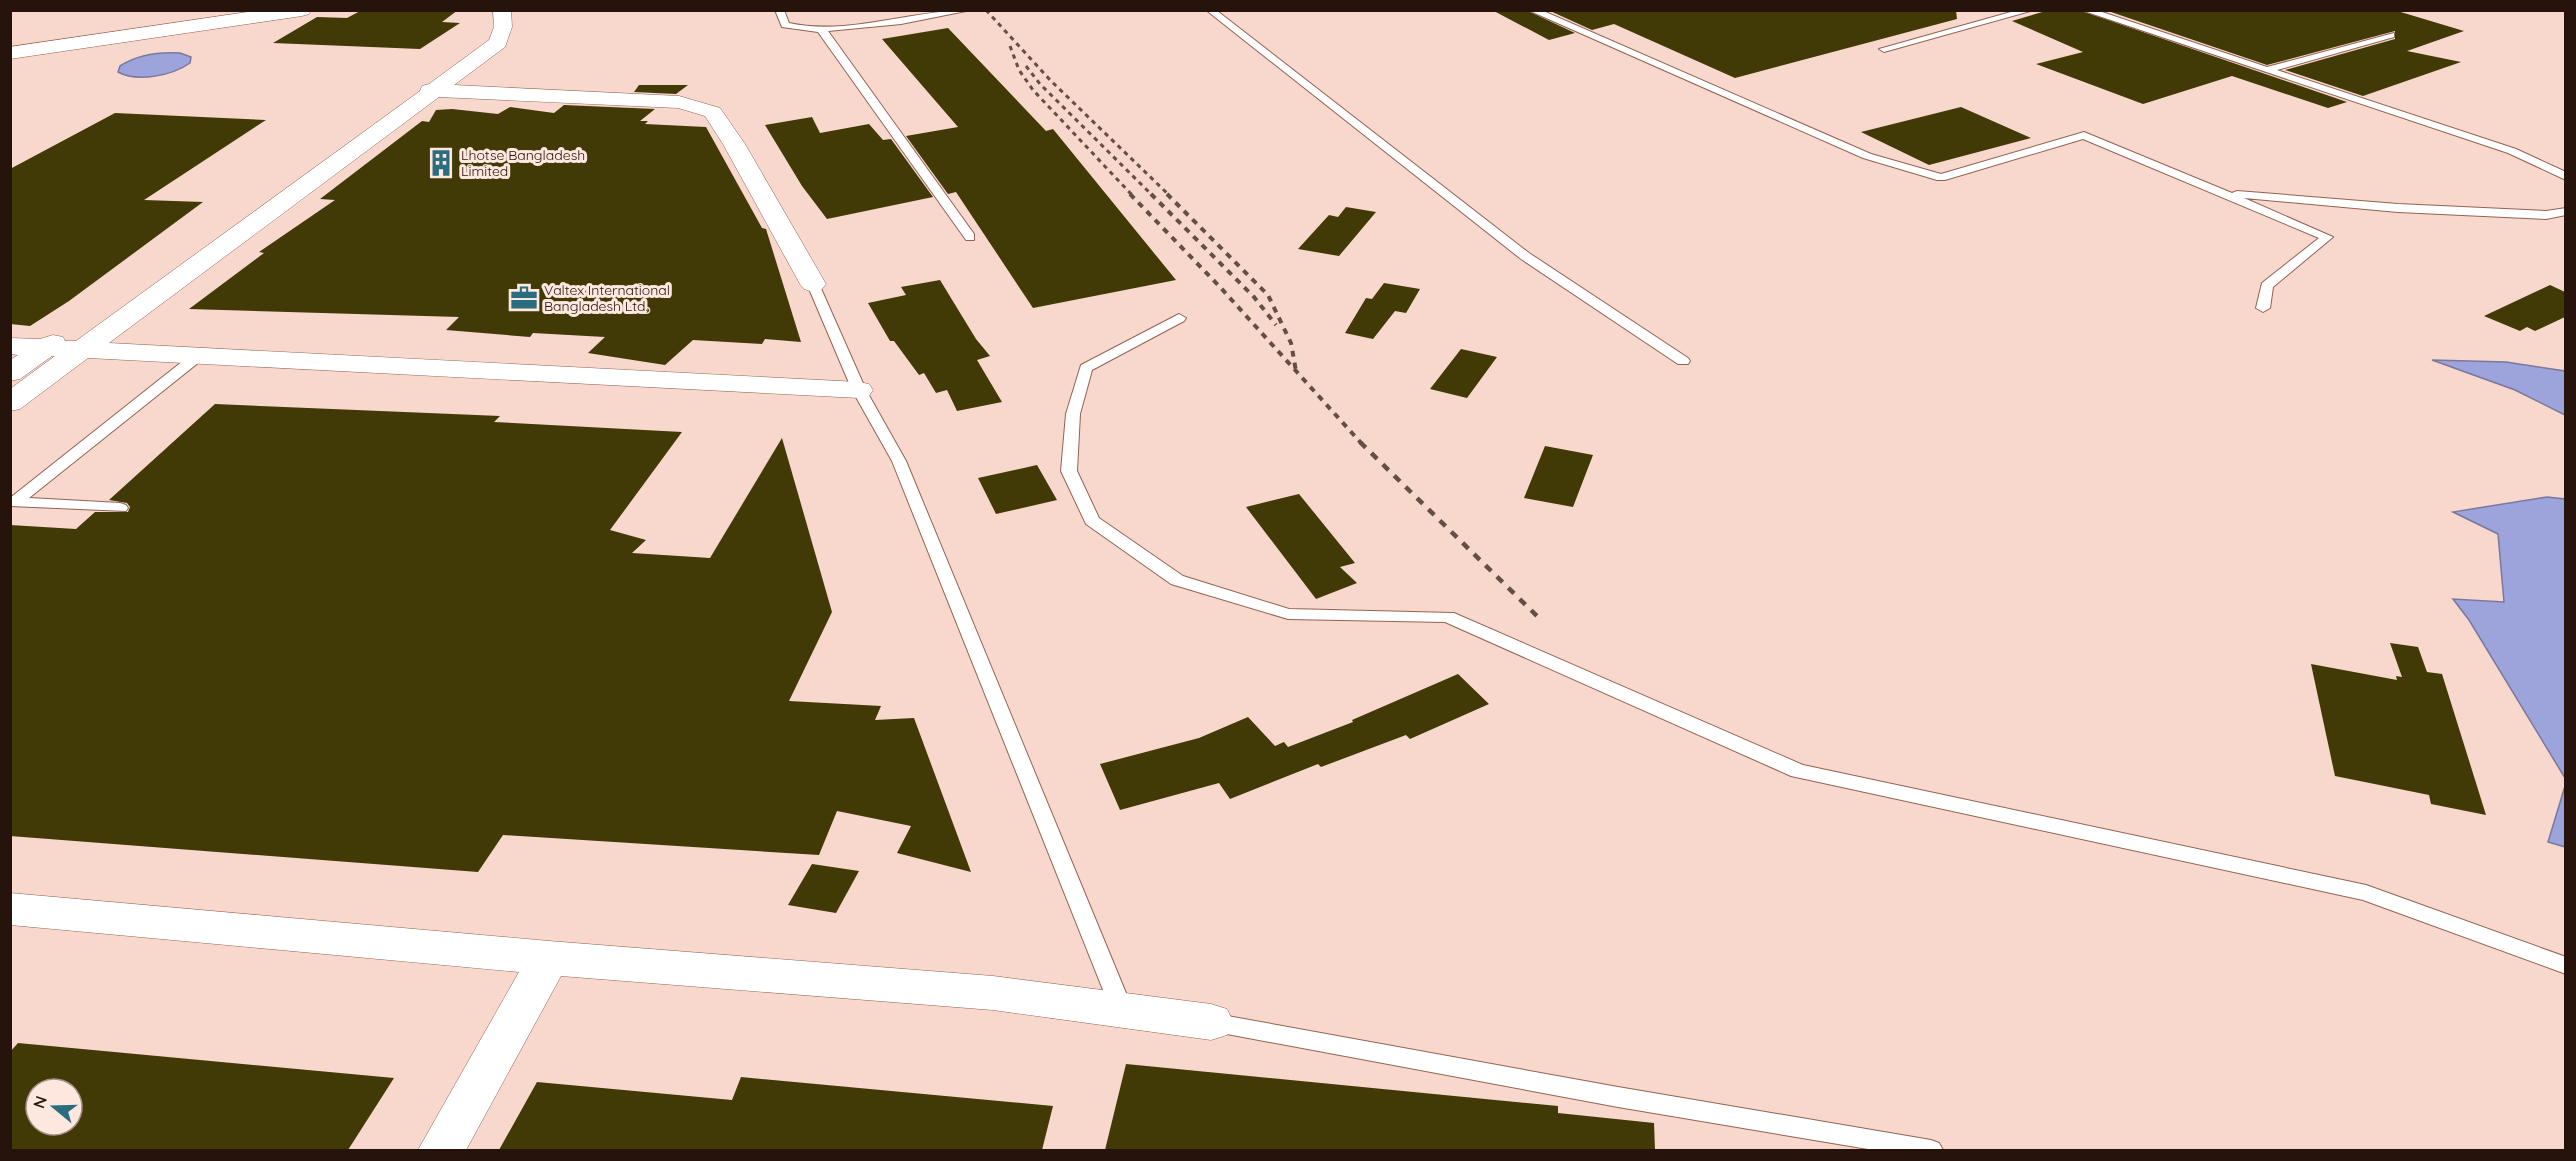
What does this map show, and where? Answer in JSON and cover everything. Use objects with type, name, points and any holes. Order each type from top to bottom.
[{"type":"street","points":[[10,53],[302,10]]},
{"type":"street","points":[[123,293],[478,40],[503,19]]},
{"type":"street","points":[[10,403],[79,338],[437,90],[498,43],[503,19]]},
{"type":"street","points":[[409,89],[679,102],[713,112],[734,144],[813,284]]},
{"type":"street","points":[[10,346],[46,347],[79,338],[198,356],[859,390]]},
{"type":"street","points":[[10,373],[46,347]]},
{"type":"street","points":[[10,909],[549,958],[993,993],[1211,1022]]},
{"type":"street","points":[[442,1150],[549,958]]},
{"type":"lane","points":[[779,10],[785,25],[796,30],[822,30],[967,10]]},
{"type":"lane","points":[[1210,10],[1525,256],[1683,361]]},
{"type":"lane","points":[[1532,10],[1867,156],[1941,178],[2084,135],[2327,237],[2267,286],[2263,309]]},
{"type":"lane","points":[[1884,49],[2030,10]]},
{"type":"lane","points":[[2085,10],[2512,151],[2565,177]]},
{"type":"lane","points":[[822,30],[970,237]]},
{"type":"lane","points":[[2267,70],[2391,35]]},
{"type":"lane","points":[[2222,192],[2398,208],[2546,215],[2565,211]]},
{"type":"lane","points":[[813,284],[859,390],[899,461],[1122,1010]]},
{"type":"lane","points":[[1179,318],[1086,368],[1073,414],[1069,471],[1092,521],[1177,580],[1288,614],[1448,616],[1798,771],[2366,893],[2565,966]]},
{"type":"lane","points":[[120,508],[15,502],[198,356]]},
{"type":"lane","points":[[1211,1022],[1618,1097],[1931,1150]]},
{"type":"water","points":[[180,53],[191,57],[190,63],[165,74],[135,77],[118,72],[120,66],[141,57]]},
{"type":"water","points":[[2432,360],[2506,362],[2565,371],[2565,415],[2515,390]]},
{"type":"water","points":[[2547,497],[2565,499],[2565,778],[2469,620],[2453,599],[2504,602],[2498,534],[2453,512]]},
{"type":"water","points":[[2565,786],[2566,847],[2548,842]]},
{"type":"building","points":[[362,10],[458,10],[442,22],[460,23],[420,49],[273,43],[317,17],[347,18]]},
{"type":"building","points":[[1492,10],[1526,10],[1575,33],[1549,40]]},
{"type":"building","points":[[1548,10],[1956,10],[1957,19],[1735,78],[1614,24],[1592,30]]},
{"type":"building","points":[[2049,10],[2079,10],[2347,102],[2328,108],[2232,76],[2143,104],[2036,64],[2083,52],[2012,21]]},
{"type":"building","points":[[2105,10],[2394,10],[2464,31],[2407,51],[2461,62],[2363,96],[2285,70],[2395,39],[2395,31],[2267,65]]},
{"type":"building","points":[[948,28],[1046,131],[1053,129],[1176,280],[1033,308],[956,192],[948,194],[906,136],[958,127],[882,39]]},
{"type":"building","points":[[639,85],[688,85],[676,94],[634,92]]},
{"type":"building","points":[[564,105],[655,109],[640,121],[648,121],[645,124],[706,127],[762,228],[766,229],[801,342],[765,339],[762,344],[693,340],[665,365],[588,353],[605,337],[533,333],[530,337],[446,330],[459,317],[189,309],[264,253],[259,252],[335,200],[320,199],[422,121],[429,122],[436,110],[452,109],[498,114],[510,107],[554,113]]},
{"type":"building","points":[[1961,107],[2031,138],[1929,165],[1861,132]]},
{"type":"building","points":[[115,113],[266,120],[144,200],[203,202],[69,301],[30,326],[10,324],[10,169]]},
{"type":"building","points":[[812,117],[820,133],[869,124],[883,140],[891,139],[933,197],[827,219],[802,186],[765,125]]},
{"type":"building","points":[[1346,207],[1376,212],[1339,256],[1298,249],[1329,215],[1338,217]]},
{"type":"building","points":[[940,280],[976,339],[990,356],[977,360],[1002,402],[957,411],[947,390],[936,393],[924,373],[919,375],[894,341],[890,341],[868,303],[906,295],[901,287]]},
{"type":"building","points":[[1384,283],[1420,289],[1406,313],[1395,311],[1373,339],[1345,333],[1366,298],[1372,299]]},
{"type":"building","points":[[2550,285],[2565,292],[2565,317],[2535,331],[2527,327],[2520,331],[2484,316]]},
{"type":"building","points":[[1461,349],[1497,357],[1467,398],[1430,389]]},
{"type":"building","points":[[215,404],[500,416],[494,422],[682,432],[610,530],[646,540],[632,553],[710,558],[782,438],[832,612],[789,701],[881,706],[875,720],[914,718],[971,872],[897,853],[911,826],[837,811],[819,855],[503,835],[478,872],[10,836],[10,525],[76,529],[95,512],[128,512],[130,507],[127,503],[109,500]]},
{"type":"building","points":[[1545,446],[1593,455],[1573,507],[1524,498]]},
{"type":"building","points":[[1037,465],[1057,500],[996,514],[978,478]]},
{"type":"building","points":[[1299,494],[1355,563],[1340,567],[1357,583],[1316,599],[1246,507]]},
{"type":"building","points":[[2390,643],[2418,647],[2427,672],[2442,674],[2486,815],[2431,804],[2429,795],[2335,776],[2311,664],[2397,680],[2396,676],[2402,677]]},
{"type":"building","points":[[1458,674],[1489,704],[1410,739],[1406,735],[1321,767],[1318,764],[1230,799],[1219,783],[1120,810],[1100,764],[1199,738],[1248,717],[1275,746],[1284,742],[1288,747],[1353,722],[1352,720]]},
{"type":"building","points":[[812,864],[859,871],[836,913],[788,905]]},
{"type":"building","points":[[18,1043],[394,1078],[348,1150],[10,1150],[10,1052]]},
{"type":"building","points":[[1126,1064],[1558,1106],[1558,1113],[1654,1123],[1655,1150],[1105,1150]]},
{"type":"building","points":[[741,1077],[1053,1106],[1042,1150],[499,1150],[537,1082],[732,1100]]},
{"type":"railway","points":[[986,10],[1051,81],[1169,195]]},
{"type":"railway","points":[[1010,46],[1019,70],[1033,90],[1132,195]]},
{"type":"railway","points":[[1026,66],[1040,84],[1152,195]]},
{"type":"railway","points":[[1130,194],[1220,287],[1362,444]]},
{"type":"railway","points":[[1167,194],[1268,295],[1291,343],[1296,371]]},
{"type":"railway","points":[[1152,195],[1254,297],[1276,325]]},
{"type":"railway","points":[[1362,444],[1539,618]]},
{"type":"place","name":"Lhotse Bangladesh Limited","points":[[441,163]]},
{"type":"place","name":"Valtex International Bangladesh Ltd.","points":[[524,298]]}]
